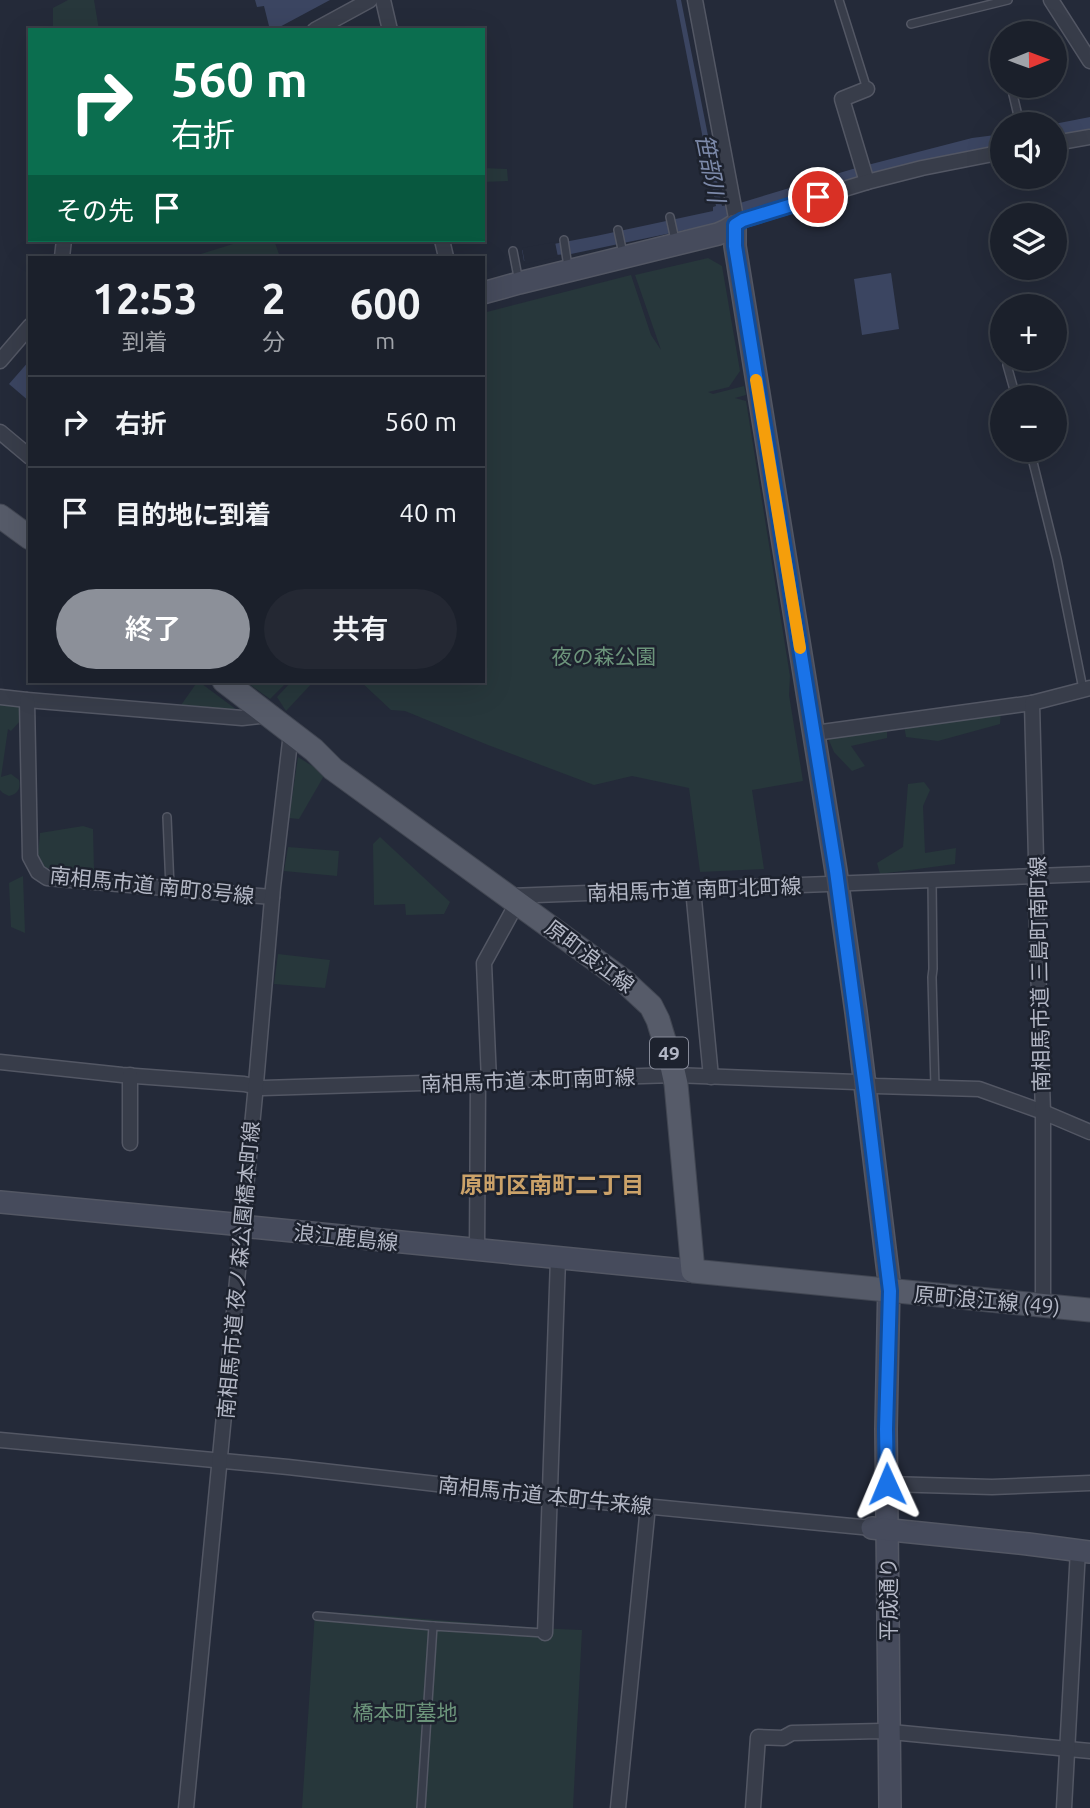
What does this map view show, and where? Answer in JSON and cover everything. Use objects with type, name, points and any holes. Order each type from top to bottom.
[{"type":"main road","points":[[0,516],[28,537]]},
{"type":"main road","name":"原町浪江線","points":[[227,683],[363,791],[624,980],[651,1006],[663,1034],[674,1075],[693,1272]]},
{"type":"main road","points":[[693,1272],[887,1291]]},
{"type":"main road","name":"原町浪江線 (49)","points":[[887,1291],[1090,1310]]},
{"type":"street","points":[[319,28],[370,0]]},
{"type":"street","points":[[383,0],[390,28]]},
{"type":"street","points":[[695,0],[735,221]]},
{"type":"street","points":[[1051,0],[1090,61]]},
{"type":"street","points":[[866,175],[842,99],[867,89]]},
{"type":"street","points":[[1067,141],[1090,137]]},
{"type":"street","points":[[485,292],[517,274],[675,239],[718,234],[735,221],[866,175],[922,168],[990,155]]},
{"type":"street","name":"平成通り","points":[[735,221],[739,272],[838,883],[865,1084],[887,1291],[887,1484],[880,1529],[890,1808]]},
{"type":"street","points":[[0,361],[28,328]]},
{"type":"street","points":[[0,432],[28,455]]},
{"type":"street","points":[[814,733],[1032,703],[1087,689]]},
{"type":"street","points":[[0,696],[242,718],[270,715]]},
{"type":"street","name":"南相馬市道 南町8号線","points":[[27,700],[30,858],[38,872],[47,878],[272,897]]},
{"type":"street","name":"南相馬市道 三島町南町線","points":[[1032,703],[1043,1112],[1043,1305]]},
{"type":"street","name":"南相馬市道 夜ノ森公園橋本町線","points":[[186,1808],[272,897],[291,733]]},
{"type":"street","name":"南相馬市道 南町北町線","points":[[513,900],[693,889],[1090,874]]},
{"type":"street","points":[[693,889],[711,1077]]},
{"type":"street","points":[[477,1251],[484,963],[513,900]]},
{"type":"street","name":"南相馬市道 本町南町線","points":[[0,1062],[270,1088],[674,1075],[979,1089],[1090,1132]]},
{"type":"street","points":[[130,1075],[130,1143]]},
{"type":"street","name":"浪江鹿島線","points":[[0,1202],[693,1272]]},
{"type":"street","points":[[545,1633],[558,1259]]},
{"type":"street","name":"南相馬市道 本町牛来線","points":[[0,1440],[355,1474],[550,1497],[1084,1551]]},
{"type":"street","points":[[887,1484],[992,1487],[1090,1483]]},
{"type":"street","points":[[618,1808],[648,1506]]},
{"type":"street","points":[[1064,1808],[1084,1551]]},
{"type":"street","points":[[754,1808],[758,1737],[783,1738],[792,1733],[873,1730],[1090,1751]]},
{"type":"lane","points":[[839,0],[867,89]]},
{"type":"lane","points":[[911,24],[1008,0]]},
{"type":"lane","points":[[670,217],[675,239]]},
{"type":"lane","points":[[618,230],[623,252]]},
{"type":"lane","points":[[564,240],[568,264]]},
{"type":"lane","points":[[513,251],[517,274]]},
{"type":"lane","points":[[1033,462],[1087,689]]},
{"type":"lane","points":[[167,817],[170,888]]},
{"type":"lane","points":[[932,880],[935,1087]]},
{"type":"lane","points":[[317,1616],[545,1633]]},
{"type":"lane","points":[[421,1808],[433,1626]]},
{"type":"green space","points":[[68,0],[94,0],[99,28],[53,28],[53,8]]},
{"type":"green space","points":[[485,168],[507,169],[508,181],[485,182]]},
{"type":"green space","points":[[240,242],[275,242],[280,256],[194,256]]},
{"type":"green space","name":"夜の森公園","points":[[708,258],[722,266],[740,371],[729,387],[708,392],[713,394],[744,386],[746,395],[735,398],[746,401],[790,676],[789,695],[803,781],[752,790],[764,869],[700,872],[689,788],[632,776],[594,785],[405,711],[391,710],[362,683],[485,683],[485,312],[631,275],[651,335],[661,350],[635,275]]},
{"type":"green space","points":[[197,683],[201,683],[241,713],[179,708]]},
{"type":"green space","points":[[248,683],[286,683],[270,699]]},
{"type":"green space","points":[[290,683],[312,683],[286,711],[277,697]]},
{"type":"green space","points":[[0,700],[22,705],[20,721],[11,731],[8,729],[1,777],[11,774],[19,780],[18,790],[9,796],[0,790]]},
{"type":"green space","points":[[1001,711],[1000,724],[938,741],[906,737],[904,725]]},
{"type":"green space","points":[[887,727],[887,738],[851,746],[865,766],[852,771],[834,752],[828,738]]},
{"type":"green space","points":[[298,757],[325,774],[299,819],[289,818]]},
{"type":"green space","points":[[924,782],[930,790],[923,806],[925,853],[956,848],[955,864],[880,874],[877,863],[903,847],[908,784]]},
{"type":"green space","points":[[83,826],[93,829],[94,871],[45,868],[38,854],[40,833]]},
{"type":"green space","points":[[380,837],[450,902],[444,914],[406,915],[405,904],[374,905],[373,844]]},
{"type":"green space","points":[[288,847],[339,851],[337,876],[284,871]]},
{"type":"green space","points":[[23,876],[25,933],[11,927],[9,883]]},
{"type":"green space","points":[[278,954],[330,960],[325,988],[274,984]]},
{"type":"green space","name":"橋本町墓地","points":[[315,1612],[582,1630],[573,1808],[302,1808]]},
{"type":"water","points":[[255,0],[330,0],[278,28],[270,28],[264,6],[257,7]]},
{"type":"water","name":"笹部川","points":[[676,0],[681,0],[722,206],[856,168],[990,136],[990,151],[714,224],[571,254],[524,261],[522,250],[713,211],[716,206]]},
{"type":"water","points":[[1090,117],[1090,130],[1067,135],[1067,121]]},
{"type":"water","points":[[891,273],[899,329],[862,335],[854,279]]},
{"type":"water","points":[[28,362],[28,400],[9,384]]},
{"type":"pier","points":[[555,242],[558,257],[525,264],[522,248]]},
{"type":"slow traffic","points":[[756,380],[800,648]]},
{"type":"district","name":"原町区南町二丁目","points":[[552,1184]]},
{"type":"route","points":[[818,197],[743,220],[735,225],[735,246],[836,871],[884,1236],[890,1291],[887,1484]]}]
